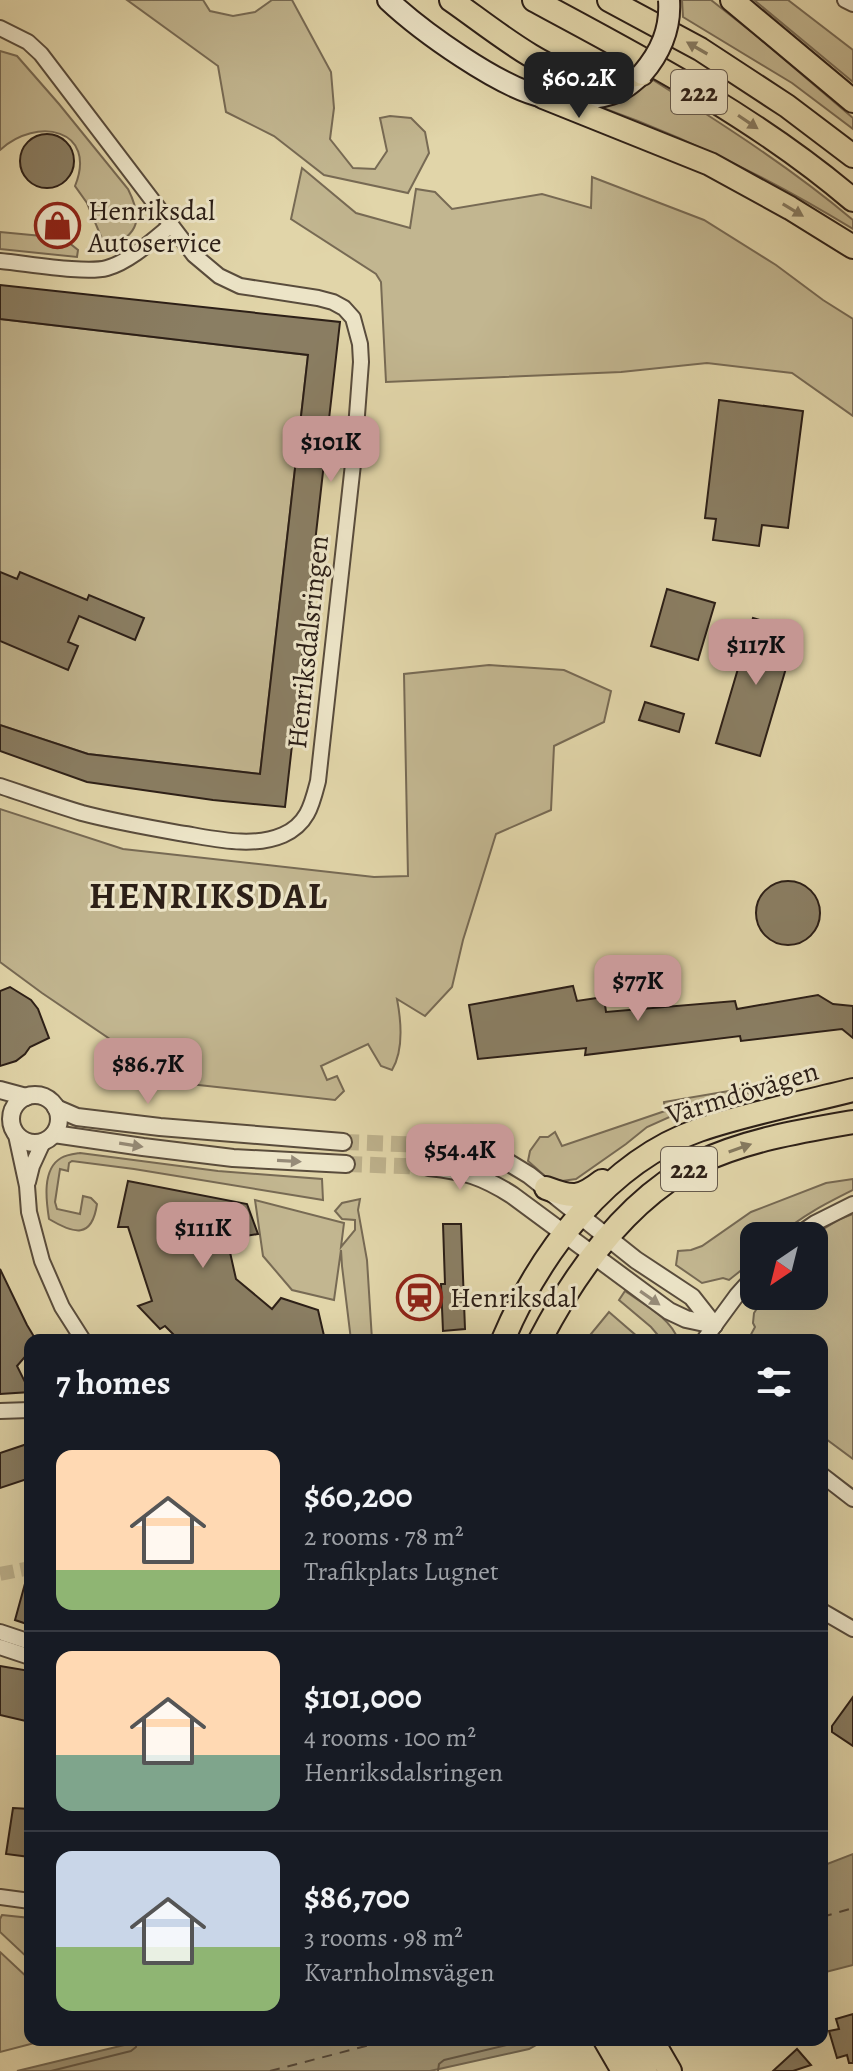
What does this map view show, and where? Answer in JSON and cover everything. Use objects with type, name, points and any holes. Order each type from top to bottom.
[{"type":"main road","points":[[388,0],[501,80],[710,164],[853,247]]},
{"type":"main road","points":[[451,0],[543,63],[565,73],[588,79],[642,74]]},
{"type":"main road","name":"222","points":[[534,0],[742,117],[853,200]]},
{"type":"main road","name":"222","points":[[609,0],[700,49],[787,106],[853,156]]},
{"type":"main road","points":[[543,97],[567,99],[613,94],[630,84],[655,57],[666,36],[669,0]]},
{"type":"main road","points":[[732,0],[853,101]]},
{"type":"main road","name":"Värmdövägen","points":[[506,1334],[546,1258],[563,1235],[606,1188],[636,1165],[666,1145],[697,1131],[853,1090]]},
{"type":"main road","points":[[546,1188],[571,1197],[581,1195],[650,1144],[685,1125],[727,1110],[751,1106],[766,1111]]},
{"type":"main road","name":"Värmdövägen","points":[[543,1334],[593,1256],[656,1190],[699,1163],[761,1141],[853,1122]]},
{"type":"main road","points":[[608,2046],[623,2071]]},
{"type":"main road","points":[[635,2046],[660,2069]]},
{"type":"main road","points":[[654,2046],[660,2069]]},
{"type":"street","points":[[845,0],[853,4]]},
{"type":"street","name":"Henriksdalsringen","points":[[0,28],[28,42],[41,54],[194,255],[231,282],[318,298],[344,308],[353,318],[361,362],[354,455],[318,781],[310,811],[298,826],[284,835],[239,842],[140,826],[82,812],[0,786]]},
{"type":"street","points":[[0,261],[107,268],[140,251],[170,226]]},
{"type":"street","points":[[0,1090],[26,1097]]},
{"type":"street","points":[[79,1334],[62,1307],[42,1261],[29,1212],[27,1186],[9,1127],[17,1102],[35,1095],[44,1097],[56,1108],[77,1117],[343,1142]]},
{"type":"street","points":[[27,1186],[32,1166],[58,1124],[56,1108]]},
{"type":"street","points":[[9,1127],[24,1142],[34,1144],[48,1138],[233,1158],[346,1164]]},
{"type":"street","points":[[428,1145],[465,1147],[501,1158],[546,1188],[636,1260],[692,1297],[714,1325]]},
{"type":"street","points":[[429,1167],[473,1174],[490,1182],[669,1311],[686,1319],[714,1325]]},
{"type":"street","points":[[817,1222],[853,1204]]},
{"type":"street","points":[[708,1334],[740,1293]]},
{"type":"street","points":[[0,1411],[24,1410]]},
{"type":"street","points":[[828,1480],[853,1499]]},
{"type":"street","points":[[828,1614],[853,1629]]},
{"type":"street","points":[[0,1632],[24,1640]]},
{"type":"street","points":[[0,1647],[24,1655]]},
{"type":"street","points":[[0,1897],[24,1900]]},
{"type":"shaded area","points":[[127,0],[203,0],[210,11],[233,16],[255,12],[272,0],[292,0],[331,72],[334,108],[330,139],[353,168],[375,169],[387,151],[380,118],[411,118],[425,132],[429,153],[408,193],[324,175],[274,136],[226,112],[218,66]]},
{"type":"shaded area","points":[[682,0],[711,0],[853,118],[853,129],[792,83],[683,17]]},
{"type":"shaded area","points":[[754,0],[788,0],[853,50],[853,82]]},
{"type":"shaded area","points":[[0,51],[17,56],[128,189],[136,209],[136,224],[127,237],[110,248],[102,239],[87,203],[75,186],[80,167],[78,152],[71,141],[60,134],[46,131],[15,139],[0,150]]},
{"type":"shaded area","points":[[653,80],[805,182],[853,220],[853,229],[727,160],[595,105],[637,90]]},
{"type":"shaded area","points":[[302,168],[356,213],[410,228],[416,189],[435,192],[452,209],[542,194],[591,208],[592,177],[704,220],[853,319],[853,416],[792,373],[707,363],[621,372],[386,382],[381,282],[376,274],[291,219]]},
{"type":"shaded area","points":[[0,232],[63,238],[78,250],[77,257],[0,249]]},
{"type":"shaded area","points":[[0,319],[308,355],[260,774],[88,754],[0,725]]},
{"type":"shaded area","points":[[489,665],[564,670],[611,691],[604,722],[554,746],[551,810],[496,834],[463,940],[452,987],[425,1016],[397,999],[400,1044],[392,1070],[381,1066],[368,1044],[321,1066],[327,1080],[337,1076],[344,1091],[335,1100],[180,1083],[147,1070],[132,1054],[0,962],[0,809],[123,849],[374,877],[408,876],[404,674]]},
{"type":"shaded area","points":[[758,1086],[755,1092],[694,1106],[647,1127],[576,1179],[562,1181],[546,1177],[528,1161],[530,1151],[540,1137],[548,1137],[555,1132],[562,1146],[665,1111],[664,1102]]},
{"type":"shaded area","points":[[80,1153],[218,1171],[322,1179],[323,1200],[72,1161],[68,1171],[60,1169],[55,1202],[57,1209],[80,1214],[83,1196],[97,1204],[91,1223],[86,1228],[74,1230],[49,1219],[47,1186],[55,1163],[63,1157]]},
{"type":"shaded area","points":[[853,1179],[853,1190],[797,1222],[740,1222],[740,1271],[729,1280],[723,1278],[702,1283],[676,1265],[678,1251],[702,1246],[751,1212],[826,1183]]},
{"type":"shaded area","points":[[360,1199],[358,1210],[367,1260],[372,1334],[350,1334],[341,1250],[334,1300],[292,1290],[263,1256],[255,1200],[344,1223],[341,1247],[355,1230],[355,1220],[342,1219],[335,1211],[342,1203]]},
{"type":"shaded area","points":[[853,1214],[853,1459],[828,1440],[828,1334],[751,1334],[756,1310],[828,1310],[828,1226]]},
{"type":"shaded area","points":[[625,1291],[663,1318],[675,1334],[657,1334],[619,1300]]},
{"type":"shaded area","points":[[609,1312],[634,1334],[591,1334]]},
{"type":"shaded area","points":[[2,1915],[24,1917],[24,1954],[0,1932]]},
{"type":"shaded area","points":[[0,1952],[24,1974],[24,2046],[0,2052]]},
{"type":"water","points":[[853,1854],[853,1965],[828,1971],[828,1864]]},
{"type":"water","points":[[120,2046],[534,2046],[430,2071],[17,2071]]},
{"type":"building","points":[[47,134],[66,142],[74,161],[66,180],[47,188],[28,180],[20,161],[28,142]]},
{"type":"building","points":[[0,285],[340,322],[285,807],[87,782],[0,751],[0,725],[88,754],[260,774],[308,355],[0,319]]},
{"type":"building","points":[[719,400],[803,411],[788,528],[762,525],[759,546],[713,540],[716,519],[705,518]]},
{"type":"building","points":[[0,572],[17,579],[20,572],[87,600],[89,595],[144,618],[135,640],[79,616],[68,642],[78,646],[68,670],[0,641]]},
{"type":"building","points":[[667,589],[715,603],[698,660],[651,646]]},
{"type":"building","points":[[753,618],[797,631],[760,756],[716,743]]},
{"type":"building","points":[[645,702],[684,714],[679,732],[639,720]]},
{"type":"building","points":[[788,881],[806,887],[814,895],[820,913],[814,931],[806,939],[788,945],[770,939],[762,931],[756,913],[762,895],[770,887]]},
{"type":"building","points":[[573,986],[577,1001],[604,997],[606,1012],[735,1001],[737,1009],[818,995],[833,1004],[853,1006],[853,1038],[842,1029],[741,1041],[740,1036],[585,1055],[586,1048],[478,1059],[469,1005]]},
{"type":"building","points":[[10,987],[31,1000],[38,1009],[49,1038],[30,1047],[16,1061],[0,1066],[0,991]]},
{"type":"building","points":[[128,1181],[247,1204],[258,1234],[227,1239],[236,1279],[272,1309],[281,1298],[318,1310],[324,1334],[173,1334],[165,1326],[160,1329],[138,1306],[152,1301],[128,1227],[118,1227]]},
{"type":"building","points":[[443,1224],[461,1224],[465,1329],[443,1331]]},
{"type":"building","points":[[0,1269],[32,1334],[24,1334],[24,1358],[17,1366],[24,1380],[24,1392],[0,1394]]},
{"type":"building","points":[[24,1445],[24,1480],[0,1488],[0,1453]]},
{"type":"building","points":[[24,1587],[24,1623],[15,1620]]},
{"type":"building","points":[[0,1666],[24,1670],[24,1721],[0,1715]]},
{"type":"building","points":[[853,1697],[853,1746],[832,1732],[832,1726]]},
{"type":"building","points":[[13,1808],[24,1809],[24,1856],[6,1854]]},
{"type":"building","points":[[853,2014],[853,2063],[849,2063],[847,2055],[837,2058],[829,2031],[839,2029],[836,2019]]},
{"type":"building","points":[[797,2049],[811,2065],[793,2071],[773,2071]]},
{"type":"ferry route","points":[[828,1915],[853,1908]]},
{"type":"ferry route","points":[[270,2071],[366,2046]]},
{"type":"tunnel","points":[[343,1142],[428,1145]]},
{"type":"tunnel","points":[[346,1164],[429,1167]]},
{"type":"tunnel","points":[[0,1574],[24,1569]]},
{"type":"place","name":"Henriksdal Autoservice","points":[[57,226]]},
{"type":"place","name":"Henriksdal","points":[[419,1297]]},
{"type":"district","name":"HENRIKSDAL","points":[[209,895]]}]
